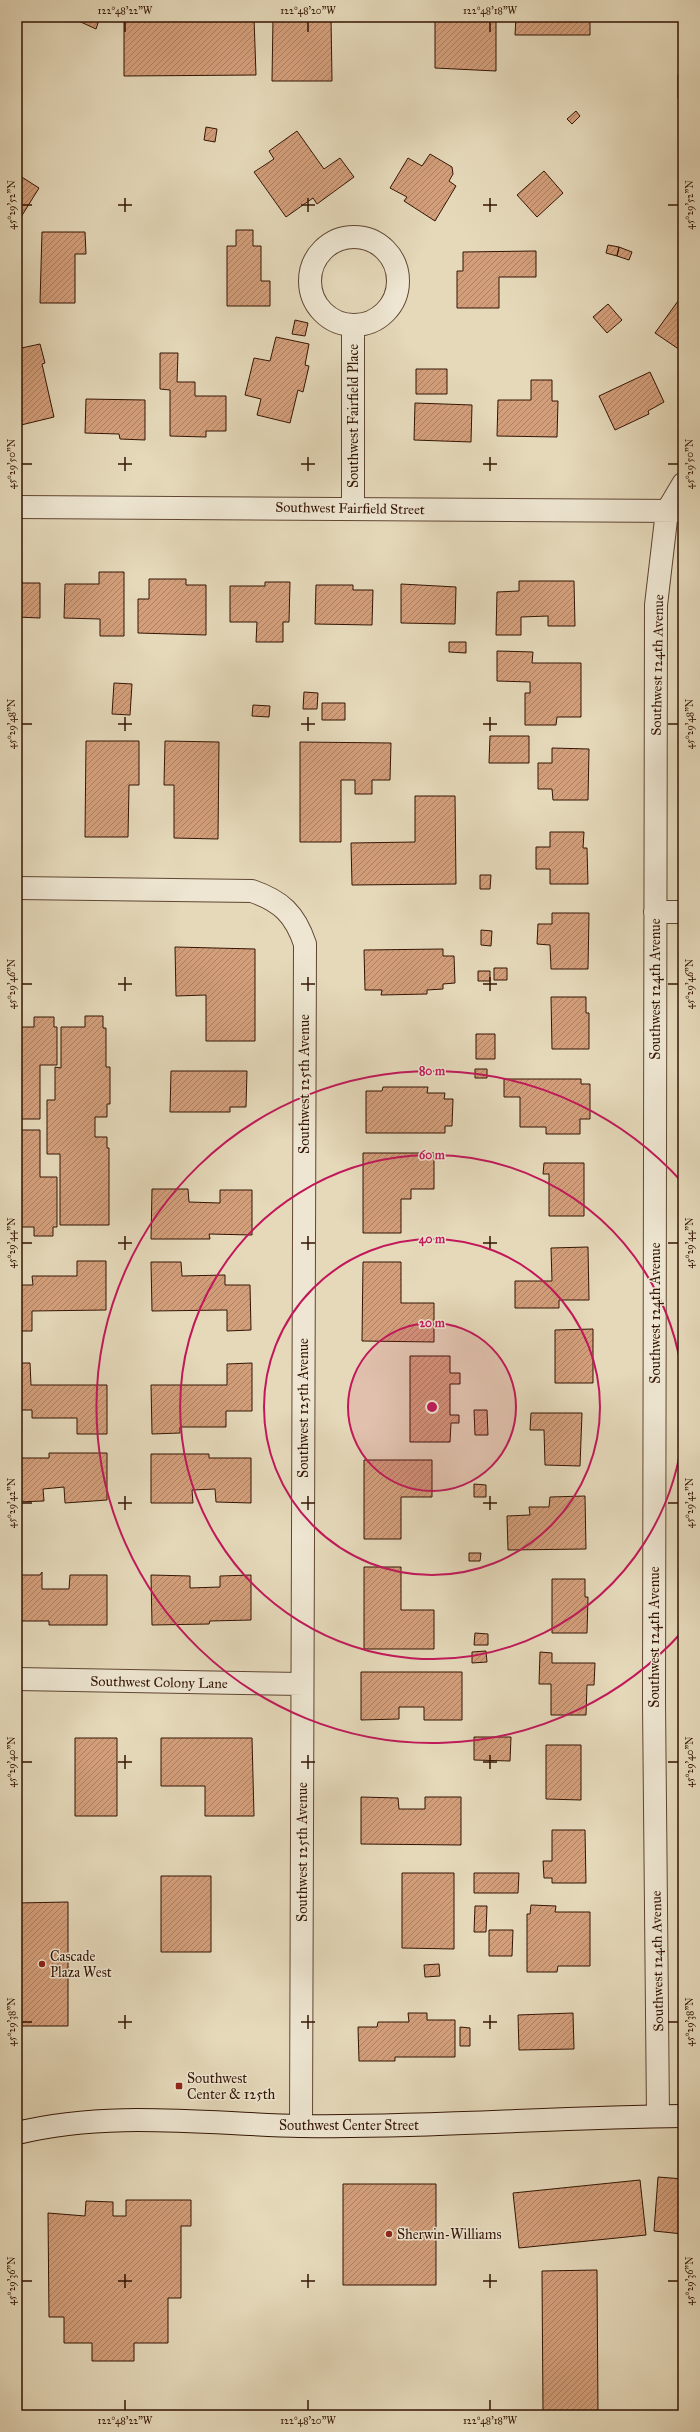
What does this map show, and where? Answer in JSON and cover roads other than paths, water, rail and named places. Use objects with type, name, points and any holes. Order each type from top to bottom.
[{"type":"street","name":"Southwest Fairfield Place","points":[[355,236],[372,240],[387,251],[396,265],[398,281],[394,300],[383,314],[369,322],[353,325],[335,320],[321,310],[313,296],[310,281],[313,265],[324,248],[337,240],[355,236]]},
{"type":"street","name":"Southwest Fairfield Place","points":[[353,325],[353,508]]},
{"type":"street","points":[[675,511],[683,484]]},
{"type":"street","name":"Southwest Fairfield Street","points":[[17,507],[675,511]]},
{"type":"street","name":"Southwest 124th Avenue","points":[[658,2116],[654,1702],[656,605],[675,511]]},
{"type":"street","name":"Southwest 125th Avenue","points":[[17,888],[252,891],[271,898],[286,909],[298,925],[304,944],[301,2126]]},
{"type":"street","points":[[655,912],[683,912]]},
{"type":"street","name":"Southwest Colony Lane","points":[[17,1679],[302,1684]]},
{"type":"street","name":"Southwest Center Street","points":[[17,2133],[71,2123],[107,2120],[160,2119],[301,2126],[434,2126],[683,2116]]},
{"type":"place","name":"Cascade Plaza West","points":[[42,1964]]},
{"type":"place","name":"Southwest Center & 125th","points":[[179,2086]]},
{"type":"place","name":"Sherwin-Williams","points":[[389,2234]]}]
